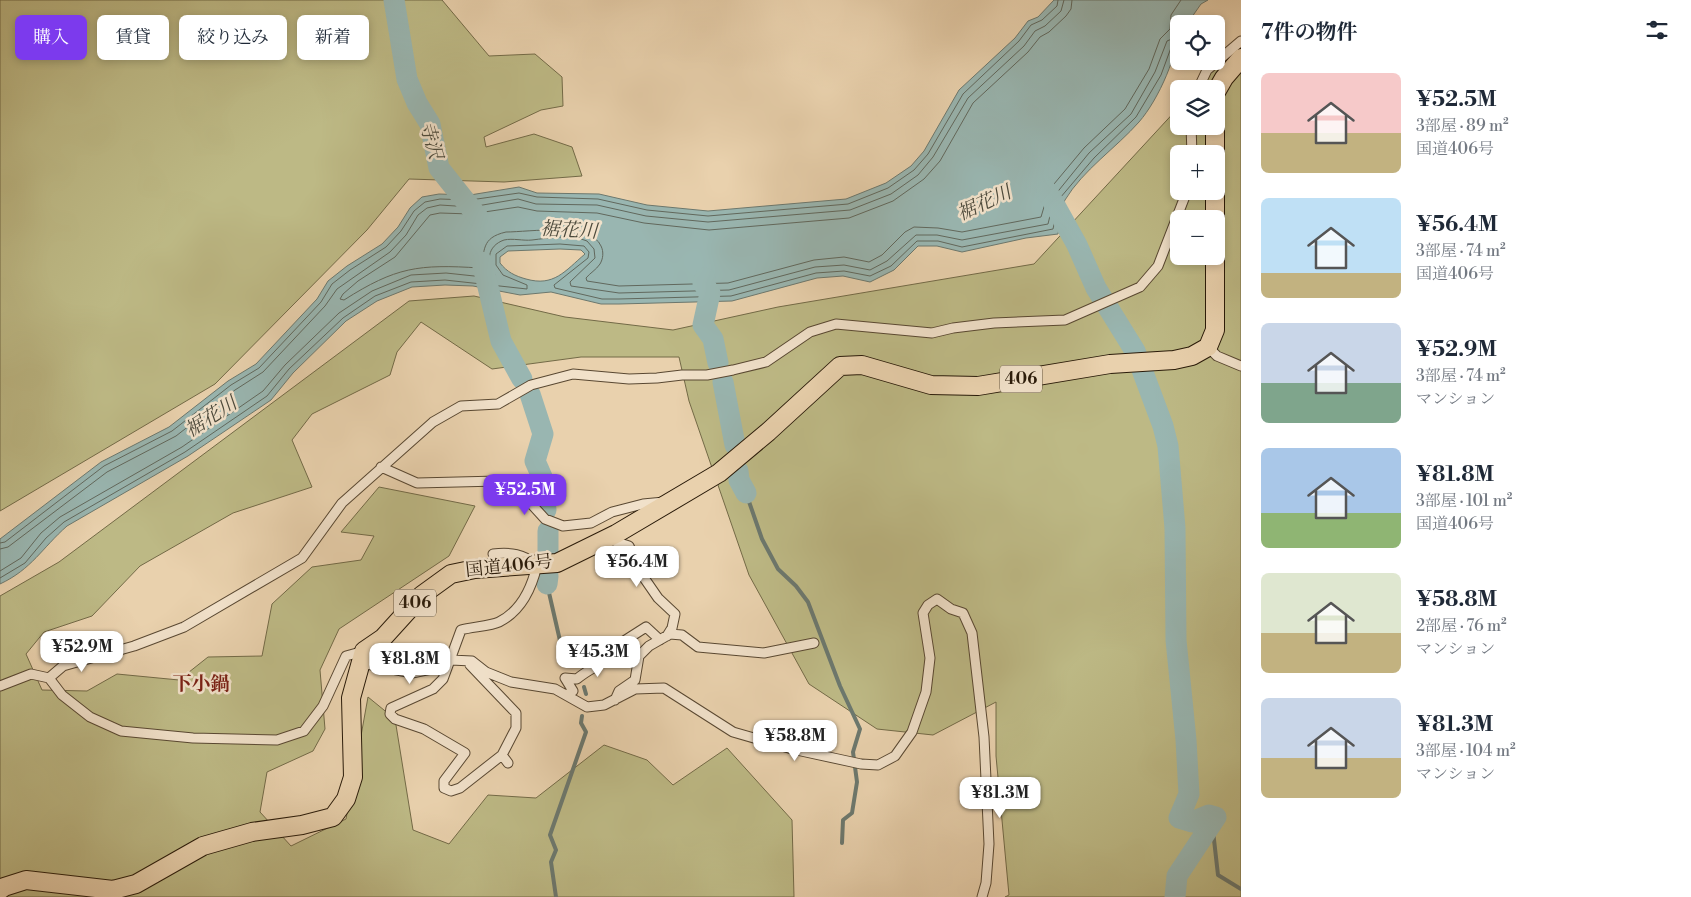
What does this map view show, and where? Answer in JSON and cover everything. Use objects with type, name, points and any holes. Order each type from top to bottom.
[{"type":"highway","points":[[1223,80],[1241,58]]},
{"type":"highway","points":[[1208,347],[1215,330],[1215,265]]},
{"type":"highway","name":"国道406号","points":[[363,657],[422,595],[451,574],[474,569],[557,563],[607,539],[675,500],[719,473],[768,432],[840,366],[862,365],[931,385],[978,386],[1110,364],[1174,360],[1192,356],[1208,347]]},
{"type":"highway","points":[[0,890],[26,880],[113,890],[136,884],[203,846],[252,832],[302,825],[332,817],[346,799],[353,777],[351,698],[363,657]]},
{"type":"street","points":[[1202,80],[1207,70],[1241,41]]},
{"type":"street","points":[[49,678],[63,666],[134,646],[184,628],[302,558],[342,503],[433,422],[461,406],[498,404],[531,385],[572,374],[629,379],[707,375],[766,362],[810,332],[836,324],[932,333],[953,328],[994,323],[1056,322],[1074,318],[1140,287],[1158,266],[1184,200]]},
{"type":"street","points":[[1208,347],[1217,356],[1241,366]]},
{"type":"street","points":[[381,467],[418,483],[498,481],[514,485],[545,519],[563,526],[591,523],[612,512],[643,504],[675,500]]},
{"type":"street","points":[[607,539],[629,546],[640,572],[658,598],[675,614],[672,628],[663,638],[649,646],[639,656],[635,680],[619,691],[615,700]]},
{"type":"street","points":[[466,661],[516,713],[516,728],[502,755],[460,788],[451,791],[444,788],[444,781],[465,753],[424,729],[396,719],[390,714],[391,708],[433,689],[443,679],[461,630],[498,623],[516,609],[532,584],[537,565],[526,556],[507,552],[493,554]]},
{"type":"street","points":[[0,686],[31,674],[49,678],[62,695],[90,717],[122,732],[193,738],[277,740],[304,732],[323,706],[346,656],[363,657],[412,674],[441,668],[451,660],[472,661],[486,672],[511,682],[555,689],[587,707],[604,705],[635,689],[664,688],[732,732],[792,749],[861,764],[878,765],[895,756],[912,732],[926,692],[930,658],[923,613],[928,605],[937,599],[951,609],[960,611],[968,620],[972,633],[984,737],[989,844],[986,883],[982,897]]},
{"type":"street","points":[[566,695],[573,691],[564,678],[577,679],[589,669],[598,666],[610,657],[610,650],[646,627],[663,638],[682,635],[698,647],[764,653],[814,644]]},
{"type":"street","points":[[502,755],[508,763]]},
{"type":"shaded area","points":[[0,0],[442,0],[489,56],[535,54],[562,77],[563,106],[541,110],[484,137],[486,147],[534,134],[572,147],[582,176],[504,182],[409,179],[367,230],[215,384],[0,511]]},
{"type":"shaded area","points":[[1241,37],[1241,897],[1005,897],[1009,895],[996,756],[996,702],[933,735],[877,729],[809,684],[749,575],[689,401],[679,357],[581,357],[492,369],[421,322],[397,352],[390,375],[312,414],[292,440],[312,487],[233,513],[140,566],[92,616],[44,632],[26,654],[42,690],[87,691],[117,674],[179,680],[208,657],[262,656],[272,604],[312,567],[361,560],[374,536],[341,532],[379,487],[475,506],[449,556],[339,629],[320,670],[325,729],[313,751],[267,772],[260,812],[291,846],[346,819],[368,697],[395,719],[413,830],[449,844],[488,795],[536,798],[604,745],[647,760],[673,785],[727,748],[792,820],[794,897],[0,897],[0,596],[59,562],[409,301],[474,296],[565,317],[673,330],[778,307],[1034,264],[1170,117],[1170,135],[1225,135],[1225,80],[1203,80],[1212,70],[1225,70],[1225,55]]},
{"type":"water","name":"裾花川","points":[[1054,0],[1208,0],[1201,4],[1193,15],[1170,15],[1170,66],[1154,101],[1130,132],[1090,169],[1072,189],[1063,204],[1058,234],[1026,238],[962,252],[937,246],[918,246],[894,270],[870,282],[843,276],[817,278],[732,301],[601,304],[551,292],[520,295],[473,286],[412,287],[377,301],[346,321],[293,373],[271,400],[188,456],[67,526],[29,565],[0,584],[0,539],[101,462],[169,427],[228,381],[256,364],[317,299],[328,281],[347,266],[382,244],[398,227],[410,208],[422,197],[439,194],[470,195],[519,187],[537,193],[599,194],[647,205],[708,211],[846,199],[886,183],[911,166],[924,151],[959,90],[1015,38],[1028,21],[1038,17]],"holes":[[[560,249],[581,250],[585,254],[558,276],[544,281],[536,281],[518,276],[508,271],[500,263],[500,257],[508,251]]]},
{"type":"waterway","name":"寺沢","points":[[394,0],[407,79],[417,103],[430,124],[439,168],[478,217]]},
{"type":"waterway","points":[[1047,191],[1077,245],[1096,288],[1135,351],[1163,426],[1168,446],[1175,528],[1176,640],[1186,740],[1189,794],[1179,818],[1192,822],[1209,815],[1216,817],[1177,876],[1175,897]]},
{"type":"waterway","points":[[482,262],[501,341],[522,379]]},
{"type":"waterway","points":[[705,278],[703,283],[710,293],[703,325],[713,339],[718,363]]},
{"type":"waterway","points":[[723,382],[735,445]]},
{"type":"waterway","points":[[530,394],[543,434],[535,461],[542,477],[546,510]]},
{"type":"waterway","points":[[738,471],[739,480],[746,493]]},
{"type":"waterway","points":[[746,493],[762,539],[778,569],[796,586],[808,602],[840,686],[860,729],[853,752],[857,782],[852,813],[843,820],[842,843]]},
{"type":"waterway","points":[[548,531],[548,553]]},
{"type":"waterway","points":[[547,584],[548,576]]},
{"type":"waterway","points":[[547,584],[561,645],[576,666]]},
{"type":"waterway","points":[[584,687],[586,694]]},
{"type":"waterway","points":[[556,897],[551,862],[556,850],[550,835],[586,732],[581,723],[582,716]]},
{"type":"waterway","points":[[1212,822],[1218,875],[1241,889]]},
{"type":"district","name":"下小鍋","points":[[201,684]]}]
